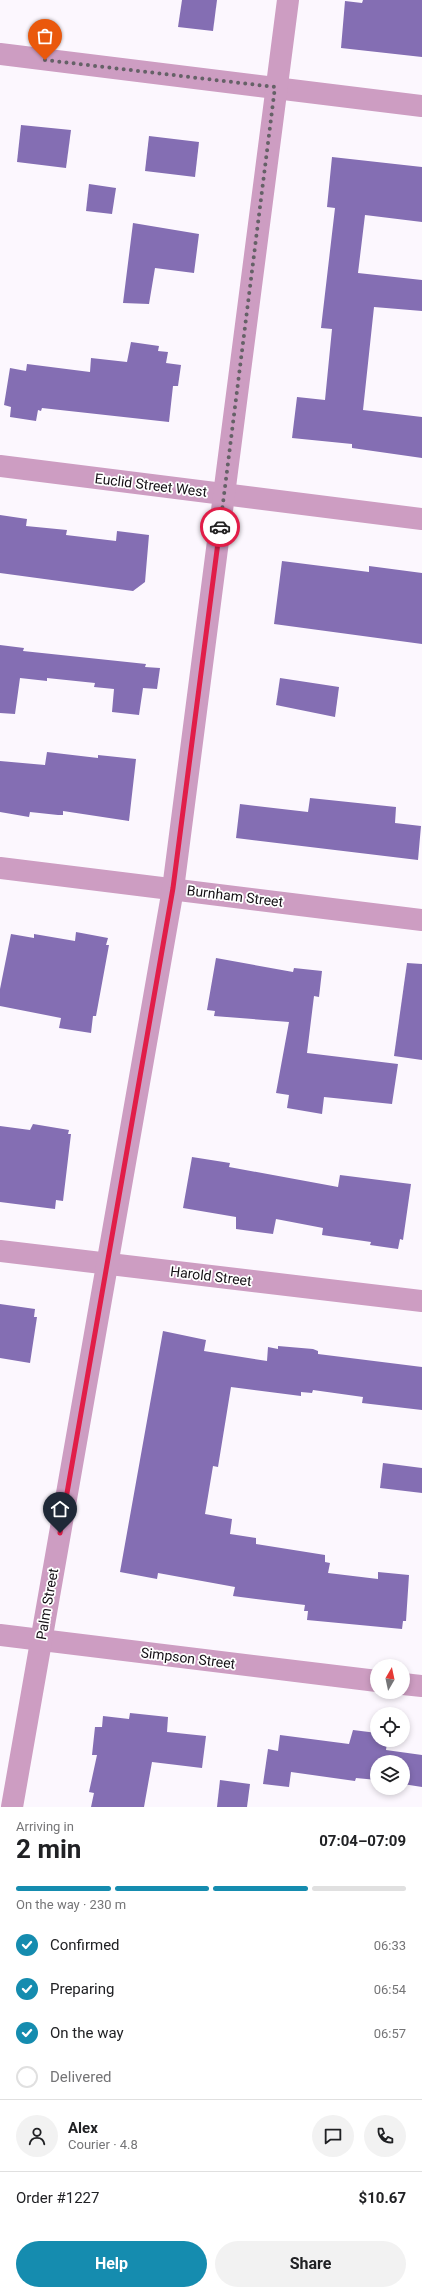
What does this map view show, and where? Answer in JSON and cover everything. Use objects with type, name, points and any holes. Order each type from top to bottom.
[{"type":"street","name":"Palm Street","points":[[12,1807],[40,1640],[173,888],[275,87],[288,0]]},
{"type":"street","points":[[0,54],[422,106]]},
{"type":"street","name":"Euclid Street West","points":[[0,466],[422,519]]},
{"type":"street","name":"Burnham Street","points":[[0,868],[173,888],[422,920]]},
{"type":"street","name":"Harold Street","points":[[0,1251],[422,1301]]},
{"type":"street","name":"Simpson Street","points":[[0,1635],[370,1680]]},
{"type":"street","points":[[410,1685],[422,1686]]},
{"type":"building","points":[[182,0],[217,0],[213,31],[178,27]]},
{"type":"building","points":[[363,0],[422,0],[422,57],[341,48],[345,1],[362,3]]},
{"type":"building","points":[[21,125],[71,130],[66,168],[17,162]]},
{"type":"building","points":[[149,136],[199,142],[195,177],[145,171]]},
{"type":"building","points":[[332,157],[422,167],[422,222],[365,215],[358,273],[422,280],[422,311],[374,307],[363,410],[422,417],[422,458],[352,448],[352,444],[292,438],[297,397],[325,400],[332,329],[321,328],[335,208],[327,207]]},
{"type":"building","points":[[89,184],[116,188],[112,214],[86,211]]},
{"type":"building","points":[[133,223],[199,234],[194,273],[155,268],[149,304],[123,303]]},
{"type":"building","points":[[131,342],[159,346],[158,351],[168,352],[166,363],[181,365],[178,386],[173,386],[169,422],[42,408],[41,411],[38,410],[36,421],[10,417],[11,407],[4,405],[10,368],[26,371],[27,364],[90,372],[91,358],[127,362]]},
{"type":"building","points":[[0,515],[27,519],[26,526],[67,530],[66,535],[116,541],[117,531],[149,535],[145,582],[133,591],[0,573]]},
{"type":"building","points":[[282,561],[369,572],[369,566],[422,573],[422,644],[274,624]]},
{"type":"building","points":[[0,645],[24,648],[23,651],[146,664],[145,667],[160,668],[157,689],[143,688],[139,715],[112,712],[114,689],[94,687],[95,683],[47,678],[47,681],[20,678],[15,714],[0,713]]},
{"type":"building","points":[[280,678],[339,687],[335,717],[276,705]]},
{"type":"building","points":[[47,752],[98,758],[98,755],[136,759],[129,821],[63,811],[63,815],[30,812],[29,817],[0,812],[0,761],[45,765]]},
{"type":"building","points":[[310,798],[396,807],[395,823],[421,826],[418,860],[236,838],[240,804],[308,812]]},
{"type":"building","points":[[76,932],[108,938],[106,945],[109,945],[96,1016],[93,1016],[91,1033],[59,1028],[61,1018],[0,1006],[0,989],[11,934],[34,938],[34,934],[75,941]]},
{"type":"building","points":[[216,958],[293,972],[294,968],[322,971],[319,997],[314,996],[307,1053],[398,1064],[392,1104],[324,1097],[322,1114],[287,1108],[289,1095],[276,1093],[289,1022],[214,1016],[215,1011],[207,1010]]},
{"type":"building","points":[[407,963],[422,964],[422,1060],[394,1056]]},
{"type":"building","points":[[33,1124],[69,1130],[68,1134],[71,1134],[63,1201],[56,1200],[55,1209],[0,1202],[0,1126],[30,1130]]},
{"type":"building","points":[[192,1157],[230,1163],[229,1167],[338,1187],[340,1175],[411,1184],[403,1240],[400,1239],[398,1249],[370,1245],[371,1242],[322,1235],[323,1228],[276,1219],[273,1234],[236,1229],[236,1217],[183,1208]]},
{"type":"building","points":[[0,1304],[35,1309],[34,1317],[37,1317],[30,1363],[0,1358]]},
{"type":"building","points":[[163,1331],[206,1340],[204,1351],[267,1361],[268,1347],[278,1349],[278,1346],[313,1349],[318,1351],[318,1354],[422,1367],[422,1410],[362,1403],[363,1397],[313,1390],[312,1393],[301,1392],[301,1396],[231,1387],[218,1467],[213,1466],[205,1514],[232,1519],[230,1534],[256,1538],[256,1544],[325,1555],[325,1562],[330,1563],[328,1573],[378,1579],[378,1572],[409,1575],[406,1621],[403,1621],[402,1629],[307,1620],[308,1611],[304,1611],[305,1605],[233,1596],[235,1587],[158,1573],[157,1579],[120,1572]]},
{"type":"building","points":[[383,1463],[422,1468],[422,1493],[380,1488]]},
{"type":"building","points":[[130,1713],[168,1717],[167,1732],[206,1736],[202,1768],[152,1762],[144,1807],[91,1807],[94,1793],[89,1792],[97,1755],[92,1755],[95,1727],[102,1727],[103,1716],[129,1719]]},
{"type":"building","points":[[353,1730],[370,1732],[370,1747],[386,1747],[386,1750],[422,1755],[422,1787],[410,1785],[410,1755],[370,1755],[370,1779],[356,1778],[355,1781],[291,1772],[289,1787],[263,1784],[268,1749],[278,1751],[280,1735],[349,1744]]},
{"type":"building","points":[[220,1780],[250,1784],[247,1807],[217,1807]]},
{"type":"way so far","points":[[45,60],[275,87],[220,527]]},
{"type":"route","points":[[60,1533],[173,888],[220,527]]}]
